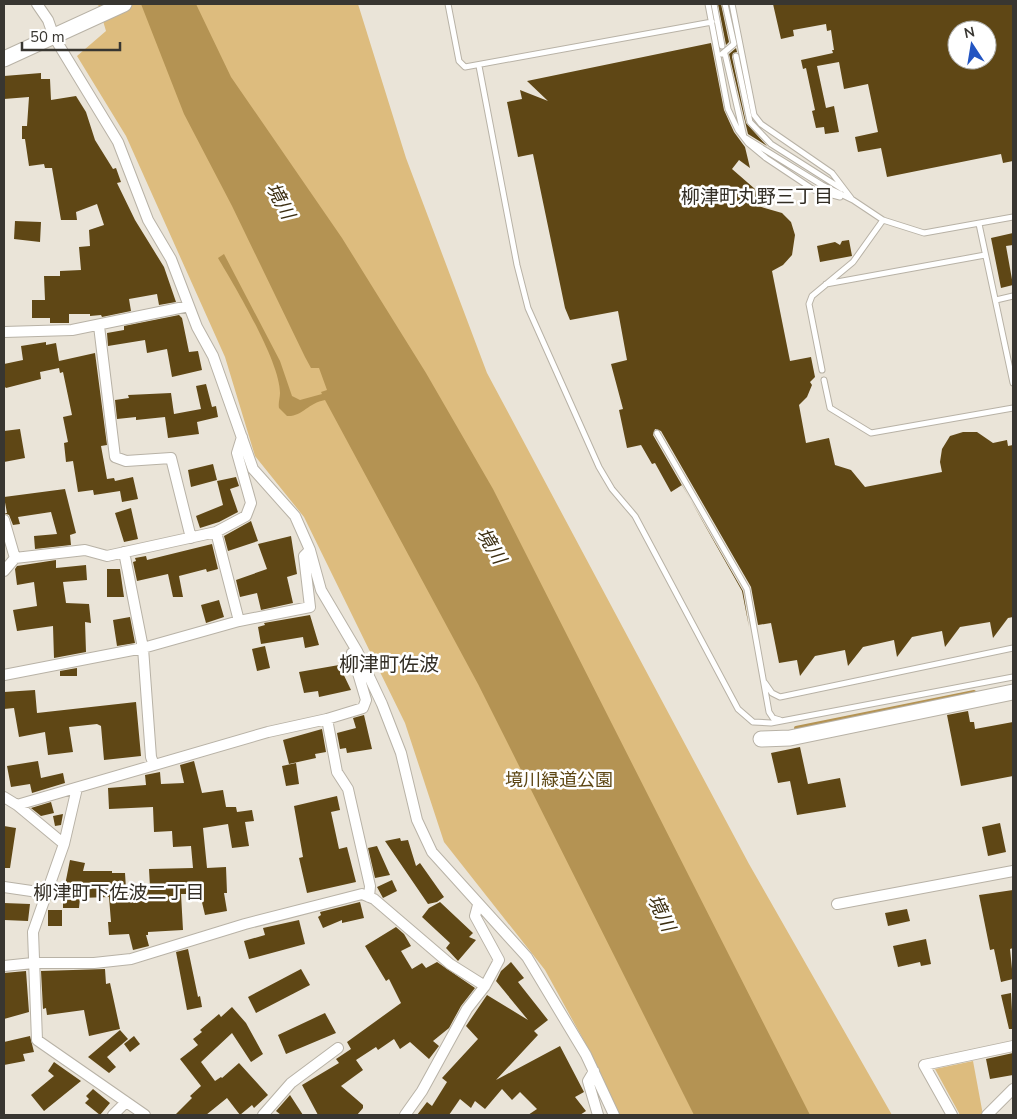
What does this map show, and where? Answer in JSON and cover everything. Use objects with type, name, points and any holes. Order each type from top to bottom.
[{"type":"street","points":[[37,4],[48,20],[54,37],[118,142],[148,220],[171,259],[189,306],[213,356],[253,469],[295,516],[310,550],[321,590],[357,652],[401,753],[416,820],[432,852],[527,957],[594,1071],[614,1115]]},
{"type":"street","points":[[4,59],[124,4]]},
{"type":"street","points":[[4,332],[72,330],[99,326],[189,306]]},
{"type":"street","points":[[99,326],[115,458],[126,461],[171,458],[191,538]]},
{"type":"street","points":[[4,571],[15,558],[85,550],[107,556],[216,532],[246,516],[251,504],[237,453],[242,437]]},
{"type":"street","points":[[4,520],[15,558]]},
{"type":"street","points":[[216,532],[240,621]]},
{"type":"street","points":[[4,675],[143,648],[240,621],[310,607],[304,556],[310,550]]},
{"type":"street","points":[[124,552],[143,648],[151,757],[154,765]]},
{"type":"street","points":[[17,805],[268,732],[327,719],[363,708],[366,700],[352,653],[357,652]]},
{"type":"street","points":[[761,739],[790,738],[1013,692]]},
{"type":"street","points":[[327,719],[337,772],[348,789],[370,886],[369,897]]},
{"type":"street","points":[[76,788],[64,844],[45,893],[33,932],[37,1040],[145,1115]]},
{"type":"street","points":[[4,797],[17,805],[64,844]]},
{"type":"street","points":[[837,904],[1013,871]]},
{"type":"street","points":[[4,887],[45,893]]},
{"type":"street","points":[[4,966],[33,963],[94,963],[131,959],[254,922],[362,894],[374,899],[450,964],[485,986]]},
{"type":"street","points":[[405,1115],[422,1091],[467,1009],[485,986],[499,960],[475,916],[478,905]]},
{"type":"street","points":[[952,1115],[924,1065],[1013,1046]]},
{"type":"street","points":[[263,1115],[291,1083],[338,1048]]},
{"type":"street","points":[[594,1071],[588,1081],[598,1115]]},
{"type":"street","points":[[987,1115],[1013,1089]]},
{"type":"street","points":[[113,1115],[126,1102]]},
{"type":"lane","points":[[448,4],[459,61],[465,67],[712,22]]},
{"type":"lane","points":[[708,4],[728,109],[743,137],[766,158],[814,190],[852,200]]},
{"type":"lane","points":[[714,4],[722,46]]},
{"type":"lane","points":[[725,4],[734,44],[722,55],[744,137],[883,220],[924,233],[1013,217]]},
{"type":"lane","points":[[732,4],[754,115],[760,124],[832,173],[852,200]]},
{"type":"lane","points":[[736,56],[750,122],[771,144],[846,192]]},
{"type":"lane","points":[[478,66],[517,265],[528,308],[599,467],[612,489],[635,516],[738,708],[753,722],[771,723],[1013,677]]},
{"type":"lane","points":[[822,370],[809,304],[812,296],[853,262],[883,220]]},
{"type":"lane","points":[[979,224],[1013,382]]},
{"type":"lane","points":[[826,284],[985,255]]},
{"type":"lane","points":[[996,300],[1013,296]]},
{"type":"lane","points":[[824,380],[830,408],[871,433],[1013,408]]},
{"type":"lane","points":[[657,433],[747,589],[769,712],[773,718],[783,721]]},
{"type":"lane","points":[[764,682],[772,693],[780,697],[1013,648]]},
{"type":"green space","name":"境川緑道公園","points":[[98,4],[358,4],[406,158],[487,373],[749,864],[892,1115],[619,1115],[583,1039],[545,970],[444,842],[405,723],[304,517],[255,456],[225,357],[126,136],[77,56],[106,31]]},
{"type":"green space","points":[[973,1061],[983,1115],[960,1115],[935,1069]]},
{"type":"water","name":"境川","points":[[141,4],[196,4],[231,77],[342,238],[426,373],[493,489],[810,1115],[694,1115],[478,684],[325,400],[292,416],[287,416],[279,408],[280,393],[273,362],[255,324],[218,258],[224,254],[280,361],[292,396],[300,400],[322,394],[321,392],[327,390],[319,368],[311,368],[305,357],[232,206],[184,114]]},
{"type":"building","points":[[718,4],[721,4],[729,42],[726,45]]},
{"type":"building","points":[[773,4],[1013,4],[1013,161],[1003,163],[1001,154],[887,177],[881,148],[858,152],[855,137],[878,132],[868,84],[844,89],[839,62],[817,66],[826,108],[834,106],[839,132],[825,134],[824,127],[816,128],[812,111],[815,110],[806,68],[803,69],[801,60],[833,53],[831,30],[827,31],[826,24],[793,30],[794,36],[781,39]]},
{"type":"building","points":[[711,43],[724,110],[734,132],[745,147],[750,168],[739,160],[732,169],[755,189],[758,206],[782,213],[791,222],[795,235],[792,255],[783,265],[772,271],[790,361],[811,357],[815,377],[810,382],[812,385],[807,397],[799,405],[806,443],[829,438],[835,465],[851,470],[865,487],[942,472],[940,462],[942,449],[950,436],[963,432],[977,432],[993,443],[1007,440],[1008,446],[1013,445],[1013,617],[1008,618],[993,638],[990,622],[960,627],[945,647],[942,631],[912,637],[897,657],[894,640],[863,647],[848,666],[845,650],[815,656],[800,676],[797,660],[779,663],[771,623],[758,625],[751,587],[661,431],[655,429],[653,435],[682,485],[671,492],[655,463],[652,464],[641,445],[627,448],[619,410],[623,409],[611,364],[627,360],[618,311],[570,320],[565,308],[533,154],[518,157],[507,102],[522,99],[520,90],[548,101],[527,81]]},
{"type":"building","points":[[736,48],[737,52],[733,53],[732,57],[746,123],[767,146],[748,134],[729,54]]},
{"type":"building","points":[[41,73],[41,79],[50,79],[51,100],[76,96],[86,112],[95,140],[113,169],[116,168],[121,182],[117,183],[135,220],[164,267],[176,302],[159,305],[157,294],[129,299],[131,311],[102,317],[101,315],[90,316],[90,314],[69,314],[69,323],[50,323],[50,318],[32,318],[32,300],[45,300],[44,276],[60,276],[60,271],[81,270],[79,247],[90,246],[89,230],[104,225],[97,204],[76,212],[77,220],[61,220],[52,168],[45,168],[44,164],[29,166],[25,139],[22,139],[22,126],[27,126],[29,97],[4,99],[4,76]]},
{"type":"building","points":[[15,221],[41,222],[40,242],[14,239]]},
{"type":"building","points":[[1013,233],[1013,245],[1006,246],[1013,285],[1001,288],[991,238]]},
{"type":"building","points":[[849,240],[852,256],[820,262],[817,246],[835,242],[840,245],[842,241]]},
{"type":"building","points":[[179,315],[182,318],[189,352],[198,351],[202,370],[172,377],[167,349],[147,353],[145,340],[108,346],[107,333],[124,330],[124,326]]},
{"type":"building","points":[[46,342],[46,345],[56,343],[59,361],[95,353],[107,445],[101,446],[107,479],[114,478],[115,481],[133,477],[138,499],[122,502],[120,491],[94,495],[93,490],[78,492],[73,461],[66,462],[64,443],[68,442],[63,417],[72,415],[63,372],[60,373],[59,368],[40,372],[41,379],[6,388],[4,386],[4,364],[23,360],[21,346]]},
{"type":"building","points":[[206,384],[212,407],[216,406],[218,417],[197,422],[199,434],[168,438],[165,417],[136,420],[136,417],[117,419],[115,400],[129,398],[128,395],[171,393],[174,414],[201,409],[196,386]]},
{"type":"building","points":[[20,429],[25,458],[4,462],[4,431]]},
{"type":"building","points":[[213,464],[217,480],[191,487],[188,470]]},
{"type":"building","points":[[236,477],[239,486],[230,489],[238,512],[219,522],[200,528],[196,516],[223,505],[217,481]]},
{"type":"building","points":[[65,489],[76,533],[70,535],[71,545],[35,549],[34,536],[57,534],[51,512],[18,517],[20,524],[13,525],[9,515],[4,513],[7,513],[4,497]]},
{"type":"building","points":[[690,499],[743,591],[749,627],[742,591]]},
{"type":"building","points":[[131,508],[138,539],[124,542],[115,513]]},
{"type":"building","points":[[251,521],[258,541],[228,551],[224,536]]},
{"type":"building","points":[[291,536],[297,574],[287,577],[293,603],[261,610],[257,593],[240,597],[236,580],[267,569],[258,544]]},
{"type":"building","points":[[212,544],[218,569],[207,572],[206,569],[179,576],[183,597],[173,597],[168,574],[137,581],[133,562],[136,561],[135,558],[146,556],[147,560]]},
{"type":"building","points":[[56,560],[56,568],[86,565],[87,580],[63,582],[66,603],[89,604],[91,623],[85,622],[86,652],[54,658],[53,626],[17,631],[13,610],[37,606],[34,582],[17,585],[15,569],[17,566]]},
{"type":"building","points":[[107,569],[120,569],[124,597],[107,597]]},
{"type":"building","points":[[219,600],[224,617],[206,623],[201,605]]},
{"type":"building","points":[[310,615],[319,645],[305,648],[303,637],[261,644],[258,627],[265,625],[264,623]]},
{"type":"building","points":[[130,617],[135,643],[117,646],[113,620]]},
{"type":"building","points":[[265,646],[270,668],[257,671],[252,649]]},
{"type":"building","points":[[339,665],[351,690],[319,697],[318,691],[304,693],[299,672]]},
{"type":"building","points":[[77,668],[77,676],[60,676],[60,671]]},
{"type":"building","points":[[35,690],[37,713],[136,702],[141,756],[104,760],[101,726],[97,724],[69,727],[73,752],[48,755],[45,732],[19,737],[14,708],[4,709],[4,692]]},
{"type":"building","points":[[968,711],[970,722],[974,722],[975,729],[1013,722],[1013,776],[961,786],[947,715]]},
{"type":"building","points":[[364,715],[372,749],[347,753],[346,748],[340,749],[337,733],[356,728],[353,718]]},
{"type":"building","points":[[322,729],[326,752],[315,754],[316,758],[289,764],[283,740]]},
{"type":"building","points":[[800,747],[808,784],[840,778],[846,807],[797,815],[790,781],[778,783],[771,753]]},
{"type":"building","points":[[38,761],[41,778],[63,773],[65,783],[32,793],[30,784],[11,787],[7,766]]},
{"type":"building","points":[[194,761],[202,793],[223,790],[226,807],[236,807],[237,812],[252,810],[254,821],[245,822],[249,846],[232,848],[228,824],[203,828],[207,868],[226,867],[227,893],[224,893],[227,911],[205,915],[200,894],[181,894],[183,930],[148,932],[148,935],[146,935],[149,946],[133,950],[129,934],[109,935],[108,922],[111,922],[109,897],[80,898],[79,908],[63,908],[63,885],[65,885],[70,860],[85,863],[83,871],[125,873],[126,889],[150,887],[149,869],[193,868],[191,846],[173,847],[172,831],[154,832],[153,807],[109,809],[108,788],[146,785],[145,775],[160,772],[161,784],[184,783],[180,765]]},
{"type":"building","points":[[296,763],[299,784],[286,786],[282,766]]},
{"type":"building","points":[[337,796],[340,810],[331,812],[339,849],[347,847],[356,882],[307,893],[299,858],[303,857],[294,806]]},
{"type":"building","points":[[51,802],[54,813],[41,816],[31,808]]},
{"type":"building","points":[[63,814],[61,825],[55,826],[53,816]]},
{"type":"building","points":[[1000,823],[1006,852],[988,856],[982,827]]},
{"type":"building","points":[[4,826],[16,828],[10,868],[4,868]]},
{"type":"building","points":[[400,838],[401,841],[408,840],[416,866],[420,863],[444,897],[437,902],[428,904],[385,841]]},
{"type":"building","points":[[377,846],[390,875],[375,878],[368,848]]},
{"type":"building","points":[[392,880],[397,891],[383,898],[377,887]]},
{"type":"building","points":[[1013,890],[1013,948],[1010,949],[1013,979],[1001,982],[994,949],[990,950],[979,895]]},
{"type":"building","points":[[360,902],[364,918],[342,923],[342,920],[323,928],[318,917],[321,915],[320,912]]},
{"type":"building","points":[[440,902],[473,933],[469,937],[476,940],[458,961],[446,948],[450,943],[422,917],[429,908]]},
{"type":"building","points":[[4,903],[30,904],[28,921],[4,920]]},
{"type":"building","points":[[907,909],[910,921],[888,926],[885,913]]},
{"type":"building","points":[[48,910],[62,910],[62,926],[48,926]]},
{"type":"building","points":[[299,920],[305,944],[249,959],[244,941],[265,935],[263,928]]},
{"type":"building","points":[[396,927],[404,934],[411,946],[401,951],[412,969],[422,963],[426,968],[437,962],[475,988],[461,1006],[449,1028],[433,1041],[439,1046],[429,1059],[410,1042],[400,1049],[394,1039],[378,1050],[376,1047],[356,1060],[363,1070],[341,1086],[363,1105],[363,1108],[357,1115],[318,1115],[302,1085],[339,1063],[336,1059],[351,1049],[347,1042],[401,1003],[389,979],[386,981],[365,946]]},
{"type":"building","points":[[926,939],[931,964],[921,966],[920,962],[898,967],[893,946]]},
{"type":"building","points":[[188,949],[198,997],[200,996],[202,1007],[187,1010],[176,952]]},
{"type":"building","points":[[511,962],[524,978],[518,982],[548,1020],[534,1031],[538,1035],[496,1080],[560,1046],[584,1092],[575,1097],[586,1111],[580,1115],[528,1115],[537,1109],[520,1092],[512,1100],[502,1089],[485,1109],[475,1101],[471,1108],[460,1099],[449,1115],[417,1115],[427,1102],[432,1106],[447,1082],[442,1078],[478,1039],[466,1026],[487,995],[528,1020],[496,981],[501,971]]},
{"type":"building","points":[[105,969],[106,984],[110,983],[120,1029],[89,1036],[84,1010],[47,1015],[46,1008],[43,1009],[41,971]]},
{"type":"building","points":[[301,969],[310,985],[256,1013],[248,997]]},
{"type":"building","points":[[26,971],[29,1012],[4,1019],[4,973]]},
{"type":"building","points":[[1011,993],[1013,1029],[1009,1029],[1001,995]]},
{"type":"building","points":[[232,1007],[246,1023],[263,1054],[251,1062],[232,1033],[201,1062],[215,1081],[222,1078],[239,1063],[268,1095],[254,1108],[252,1105],[240,1115],[227,1098],[206,1115],[175,1115],[192,1098],[190,1096],[201,1086],[180,1059],[198,1045],[193,1039],[202,1032],[200,1030],[219,1014],[221,1017]]},
{"type":"building","points":[[325,1013],[336,1033],[286,1054],[278,1035]]},
{"type":"building","points":[[120,1030],[128,1039],[107,1057],[116,1067],[109,1073],[88,1057]]},
{"type":"building","points":[[30,1036],[34,1052],[23,1054],[25,1061],[4,1065],[4,1042]]},
{"type":"building","points":[[134,1036],[140,1044],[130,1052],[124,1044]]},
{"type":"building","points":[[1013,1053],[1013,1075],[990,1079],[986,1059]]},
{"type":"building","points":[[54,1062],[81,1081],[44,1111],[31,1095],[54,1076],[48,1071]]},
{"type":"building","points":[[93,1089],[110,1103],[100,1115],[85,1103],[89,1099],[86,1096]]},
{"type":"building","points":[[290,1095],[303,1115],[281,1115],[276,1111]]},
{"type":"waterway","points":[[796,728],[974,692]]},
{"type":"district","name":"柳津町丸野三丁目","points":[[757,197]]},
{"type":"district","name":"柳津町佐波","points":[[389,664]]},
{"type":"district","name":"柳津町下佐波二丁目","points":[[119,893]]}]
